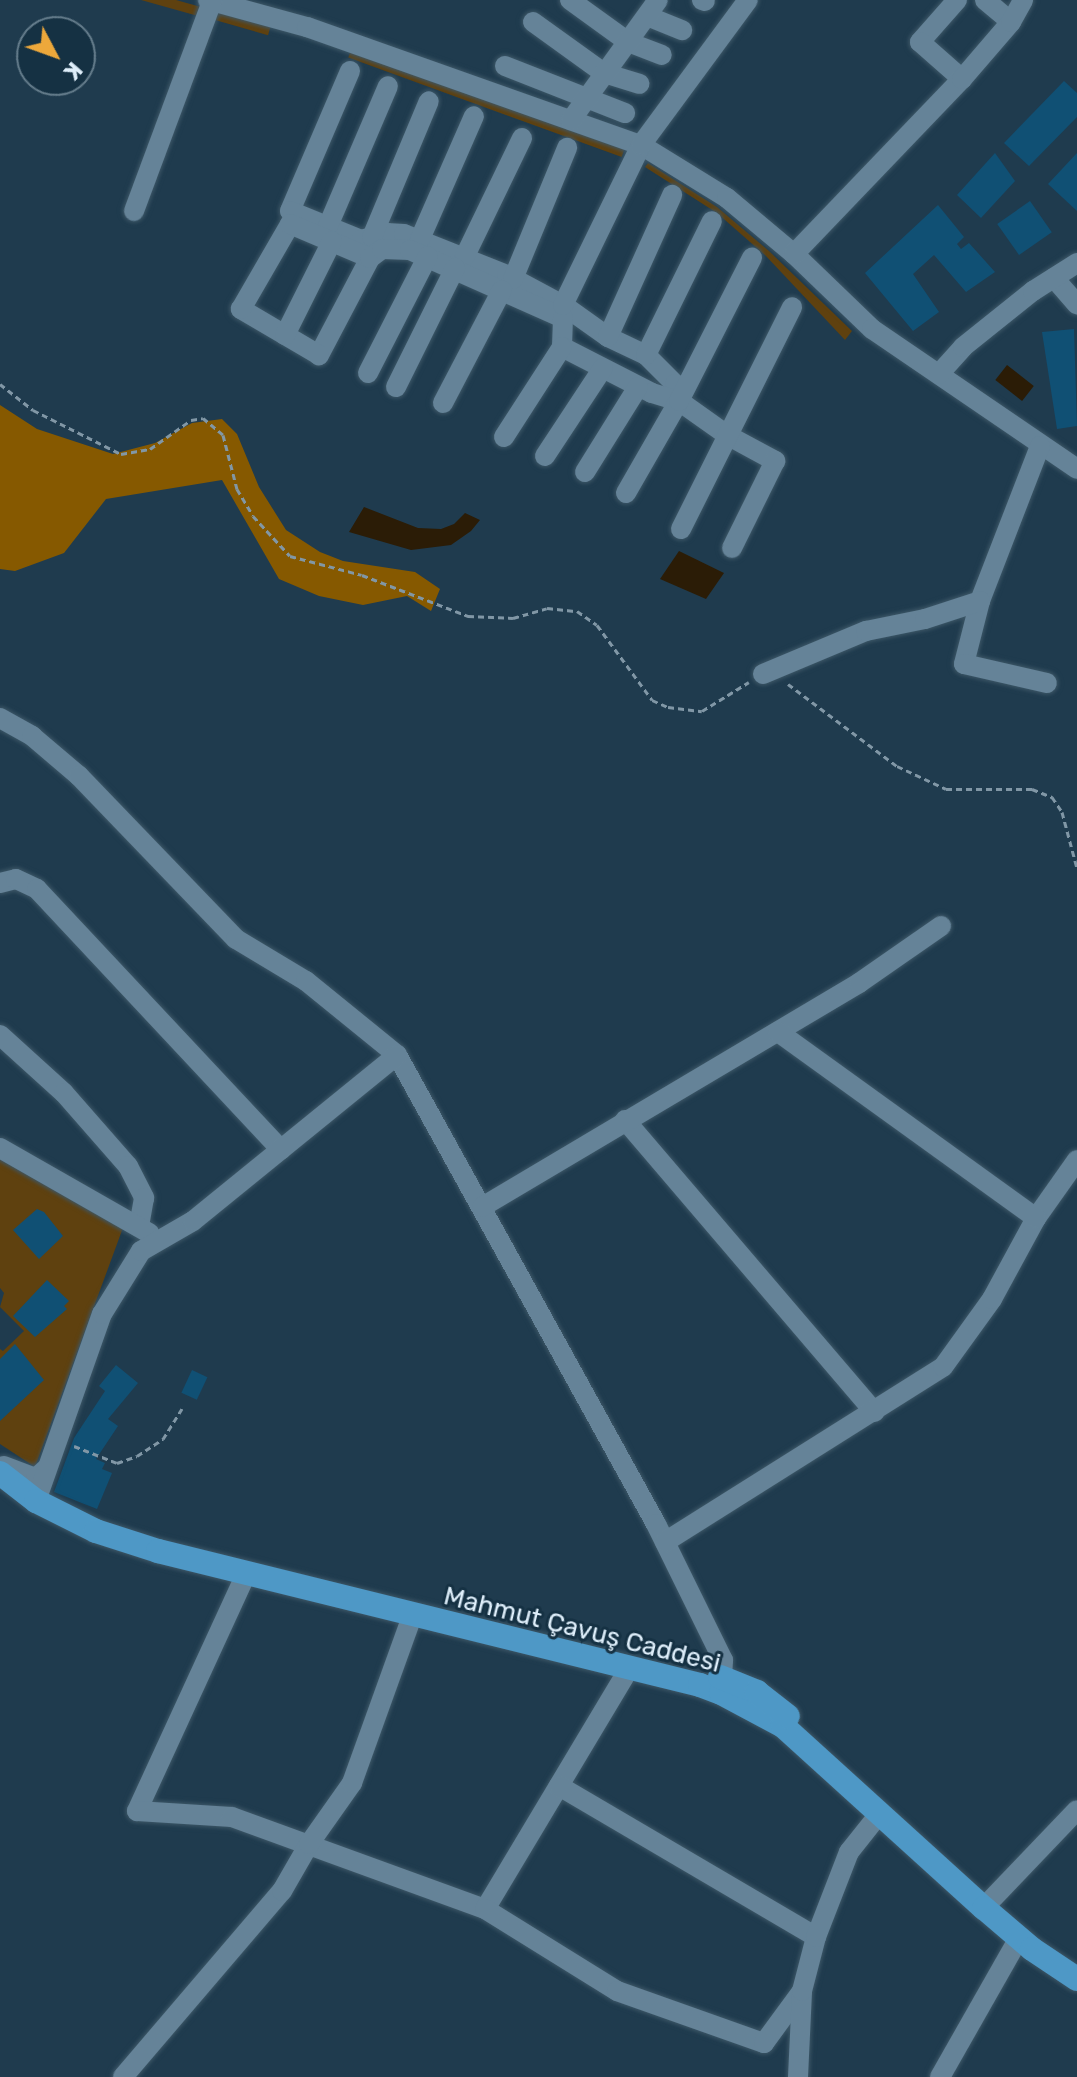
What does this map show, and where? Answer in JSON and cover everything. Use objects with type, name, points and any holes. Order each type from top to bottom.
[{"type":"main road","name":"Mahmut Çavuş Caddesi","points":[[1,1467],[40,1486],[96,1531],[246,1574],[412,1616],[630,1667],[722,1685],[783,1726],[1019,1938],[1077,1979]]},
{"type":"main road","points":[[40,1486],[88,1515],[171,1544],[757,1692],[840,1759],[991,1900],[1077,1966]]},
{"type":"street","points":[[134,211],[210,0],[307,27],[641,145],[727,198],[794,254],[872,329],[1077,469]]},
{"type":"street","points":[[570,0],[628,42],[662,55]]},
{"type":"street","points":[[563,305],[641,145],[748,0]]},
{"type":"street","points":[[957,0],[920,42],[962,79]]},
{"type":"street","points":[[985,0],[1011,22]]},
{"type":"street","points":[[794,254],[962,79],[1011,22],[1023,0]]},
{"type":"street","points":[[571,120],[628,42],[649,6],[682,30]]},
{"type":"street","points":[[533,22],[604,73],[639,84]]},
{"type":"street","points":[[505,66],[625,113]]},
{"type":"street","points":[[330,234],[290,211],[350,71]]},
{"type":"street","points":[[285,335],[330,234],[388,86]]},
{"type":"street","points":[[429,101],[371,248],[319,355],[241,309],[290,224],[361,240],[371,248],[424,248],[563,305],[608,337],[646,355],[675,384],[679,401]]},
{"type":"street","points":[[368,373],[424,248],[474,116]]},
{"type":"street","points":[[396,387],[522,138]]},
{"type":"street","points":[[443,403],[508,284],[567,148]]},
{"type":"street","points":[[608,337],[672,195]]},
{"type":"street","points":[[646,355],[712,221]]},
{"type":"street","points":[[626,493],[679,401],[752,258]]},
{"type":"street","points":[[939,374],[963,347],[1077,263]]},
{"type":"street","points":[[1054,278],[1077,304]]},
{"type":"street","points":[[504,437],[562,347],[563,318],[508,284]]},
{"type":"street","points":[[681,529],[792,307]]},
{"type":"street","points":[[562,347],[638,387],[679,401],[727,435],[775,461],[732,548]]},
{"type":"street","points":[[545,456],[603,368]]},
{"type":"street","points":[[585,472],[638,387]]},
{"type":"street","points":[[1040,446],[980,601],[964,664],[1047,683]]},
{"type":"street","points":[[763,674],[866,631],[925,619],[980,601]]},
{"type":"street","points":[[0,718],[32,736],[79,776],[236,939],[306,981],[397,1055],[665,1542],[723,1660],[722,1685]]},
{"type":"street","points":[[0,883],[16,879],[37,889],[281,1150]]},
{"type":"street","points":[[482,1207],[859,983],[941,926]]},
{"type":"street","points":[[778,1032],[1036,1218]]},
{"type":"street","points":[[0,1035],[64,1093],[128,1166],[144,1198],[139,1227]]},
{"type":"street","points":[[40,1486],[102,1314],[141,1251],[193,1221],[397,1055]]},
{"type":"street","points":[[625,1120],[874,1412]]},
{"type":"street","points":[[0,1148],[160,1239]]},
{"type":"street","points":[[665,1542],[943,1367],[992,1299],[1036,1218],[1077,1160]]},
{"type":"street","points":[[246,1574],[137,1811],[232,1817],[485,1909],[617,1991],[764,2043],[802,1991]]},
{"type":"street","points":[[123,2077],[282,1891],[309,1844],[352,1783],[412,1616]]},
{"type":"street","points":[[485,1909],[630,1667]]},
{"type":"street","points":[[559,1786],[816,1937]]},
{"type":"street","points":[[991,1900],[1077,1810]]},
{"type":"street","points":[[798,2077],[802,1991],[816,1937],[849,1852],[880,1813]]},
{"type":"street","points":[[940,2077],[1019,1938]]},
{"type":"path","points":[[0,384],[33,410],[121,454],[150,449],[191,420],[203,418],[223,435],[237,489],[253,516],[290,556],[362,575],[468,616],[513,618],[547,608],[577,611],[597,625],[652,700],[668,707],[702,711],[763,674],[780,679],[897,766],[946,789],[1032,789],[1052,797],[1062,812],[1077,868]]},
{"type":"path","points":[[56,1439],[117,1463],[137,1456],[163,1439],[182,1409]]},
{"type":"shaded area","points":[[141,0],[176,0],[201,7],[198,16]]},
{"type":"shaded area","points":[[216,10],[271,26],[268,35],[213,20]]},
{"type":"shaded area","points":[[351,50],[624,150],[622,157],[348,58]]},
{"type":"shaded area","points":[[648,163],[717,207],[769,251],[852,331],[845,340],[765,255],[717,213],[645,167]]},
{"type":"shaded area","points":[[1007,365],[1034,386],[1022,401],[995,380]]},
{"type":"shaded area","points":[[0,405],[37,429],[113,454],[155,443],[192,423],[222,419],[237,434],[259,487],[286,530],[320,552],[343,561],[415,572],[440,589],[431,611],[407,596],[363,605],[319,596],[279,579],[222,480],[106,499],[64,553],[15,571],[0,569]]},
{"type":"shaded area","points":[[364,507],[418,528],[441,529],[454,524],[465,513],[480,520],[471,531],[451,545],[411,550],[349,532]]},
{"type":"shaded area","points":[[679,551],[724,573],[706,599],[660,579]]},
{"type":"shaded area","points":[[0,1153],[124,1225],[35,1467],[0,1444],[0,1349],[3,1351],[24,1331],[0,1307],[4,1293],[0,1288]]},
{"type":"building","points":[[1064,81],[1077,93],[1077,117],[1029,166],[1004,143]]},
{"type":"building","points":[[995,153],[1015,181],[981,218],[957,195]]},
{"type":"building","points":[[1077,153],[1077,211],[1048,184]]},
{"type":"building","points":[[1030,201],[1052,232],[1019,255],[997,224]]},
{"type":"building","points":[[938,205],[964,237],[957,244],[961,249],[969,243],[995,272],[966,292],[934,255],[913,274],[939,312],[913,331],[865,273]]},
{"type":"building","points":[[1074,329],[1077,426],[1057,429],[1042,332]]},
{"type":"building","points":[[37,1209],[44,1212],[63,1236],[39,1259],[13,1230]]},
{"type":"building","points":[[47,1280],[69,1301],[64,1306],[67,1309],[35,1337],[13,1316]]},
{"type":"building","points":[[15,1344],[44,1380],[0,1421],[0,1359]]},
{"type":"building","points":[[116,1365],[138,1383],[108,1419],[118,1426],[96,1459],[105,1463],[102,1469],[112,1473],[97,1509],[54,1492],[74,1438],[105,1391],[99,1386]]},
{"type":"building","points":[[192,1370],[207,1377],[197,1400],[181,1393]]}]
